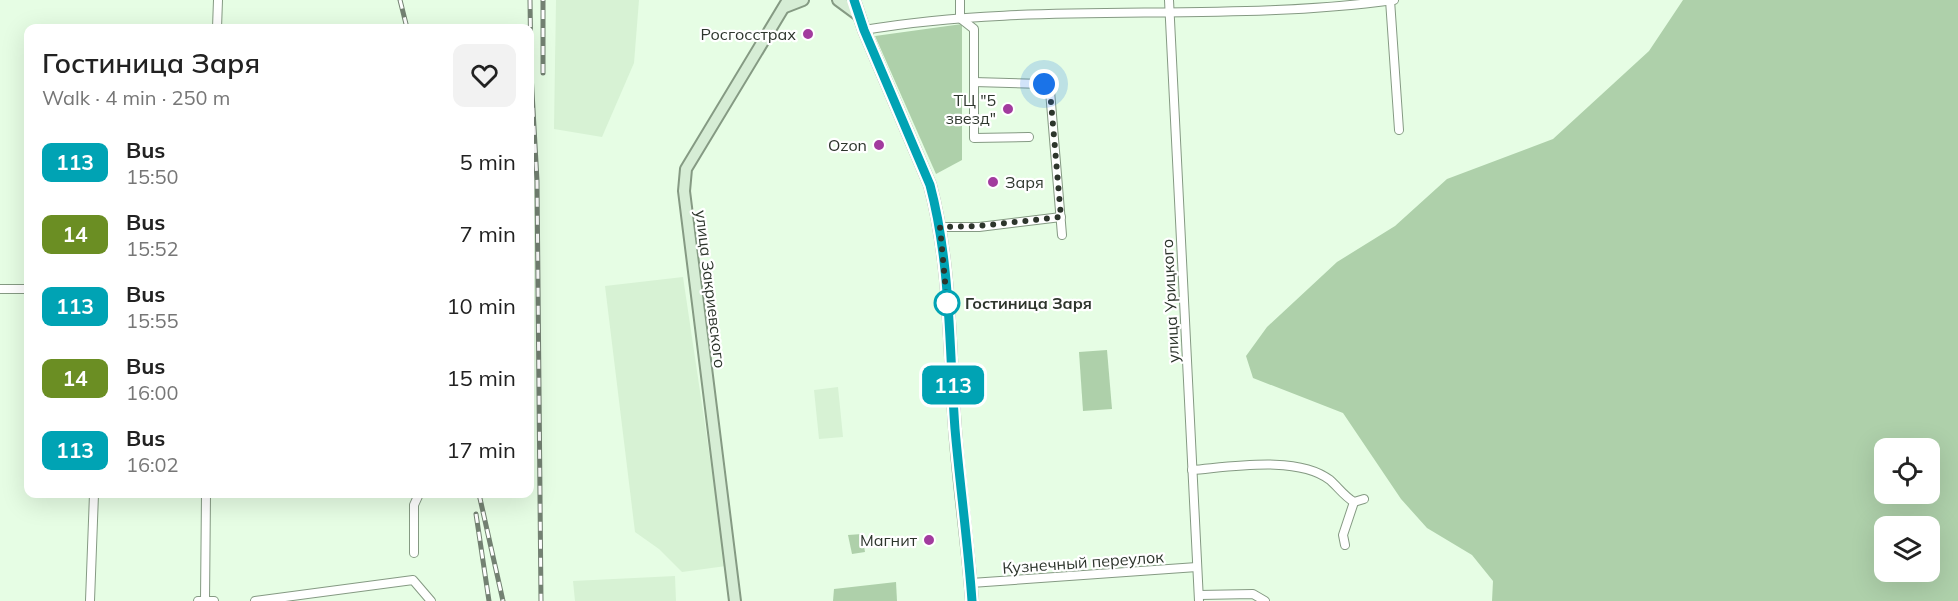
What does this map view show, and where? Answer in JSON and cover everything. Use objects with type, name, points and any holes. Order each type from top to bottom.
[{"type":"main road","points":[[787,3],[803,0]]},
{"type":"main road","points":[[838,0],[858,16],[930,185],[940,227],[949,324],[955,430],[972,601]]},
{"type":"main road","points":[[854,0],[864,30]]},
{"type":"main road","name":"улица Закриевского","points":[[735,601],[684,191],[687,169],[787,3]]},
{"type":"street","points":[[218,0],[218,24]]},
{"type":"street","points":[[960,0],[960,18]]},
{"type":"street","name":"улица Урицкого","points":[[1169,0],[1199,598]]},
{"type":"street","points":[[864,30],[960,18],[1169,10],[1206,14],[1392,0],[1399,130]]},
{"type":"street","points":[[960,18],[974,29],[974,138],[1029,137]]},
{"type":"street","points":[[974,82],[1044,84],[1050,91],[1062,236]]},
{"type":"street","points":[[940,227],[979,226],[1061,217]]},
{"type":"street","points":[[0,289],[24,289]]},
{"type":"street","points":[[1192,470],[1285,465],[1323,477],[1354,502]]},
{"type":"street","points":[[90,601],[94,498]]},
{"type":"street","points":[[205,601],[206,498]]},
{"type":"street","points":[[414,553],[414,505],[417,498]]},
{"type":"street","points":[[1354,502],[1364,499]]},
{"type":"street","points":[[1345,545],[1342,535],[1354,502]]},
{"type":"street","name":"Кузнечный переулок","points":[[971,583],[1197,567]]},
{"type":"street","points":[[255,601],[413,580],[431,601]]},
{"type":"street","points":[[1199,598],[1253,594],[1264,601]]},
{"type":"street","points":[[198,601],[214,601]]},
{"type":"shaded area","points":[[556,0],[639,0],[634,63],[602,137],[554,129]]},
{"type":"shaded area","points":[[1683,0],[1958,0],[1958,601],[1492,601],[1493,581],[1472,555],[1427,528],[1401,499],[1343,413],[1253,378],[1246,356],[1267,327],[1337,262],[1395,226],[1447,179],[1553,139],[1649,51]]},
{"type":"shaded area","points":[[962,24],[962,160],[936,174],[875,36]]},
{"type":"shaded area","points":[[683,277],[726,566],[682,572],[659,549],[635,532],[605,286]]},
{"type":"shaded area","points":[[1107,350],[1112,409],[1083,411],[1079,352]]},
{"type":"shaded area","points":[[838,387],[843,437],[819,439],[814,390]]},
{"type":"shaded area","points":[[862,534],[865,552],[852,554],[848,535]]},
{"type":"shaded area","points":[[675,576],[676,601],[575,601],[573,581]]},
{"type":"shaded area","points":[[896,582],[897,601],[833,601],[834,589]]},
{"type":"railway","points":[[400,0],[406,24]]},
{"type":"railway","points":[[530,0],[530,24]]},
{"type":"railway","points":[[543,0],[543,73]]},
{"type":"railway","points":[[534,128],[537,181],[541,601]]},
{"type":"railway","points":[[480,498],[503,601]]},
{"type":"railway","points":[[476,514],[489,601]]},
{"type":"bus line","name":"113","points":[[854,0],[864,30],[911,138],[935,202],[941,237],[955,430],[972,601]]},
{"type":"place","name":"Росгосстрах","points":[[808,34]]},
{"type":"place","name":"ТЦ \"5 звезд\"","points":[[1008,109]]},
{"type":"place","name":"Ozon","points":[[879,145]]},
{"type":"place","name":"Заря","points":[[993,182]]},
{"type":"place","name":"Гостиница Заря","points":[[947,303]]},
{"type":"place","name":"Магнит","points":[[929,540]]},
{"type":"route","points":[[947,303],[940,227],[979,226],[1061,217],[1057,202],[1050,91],[1044,84]]}]
